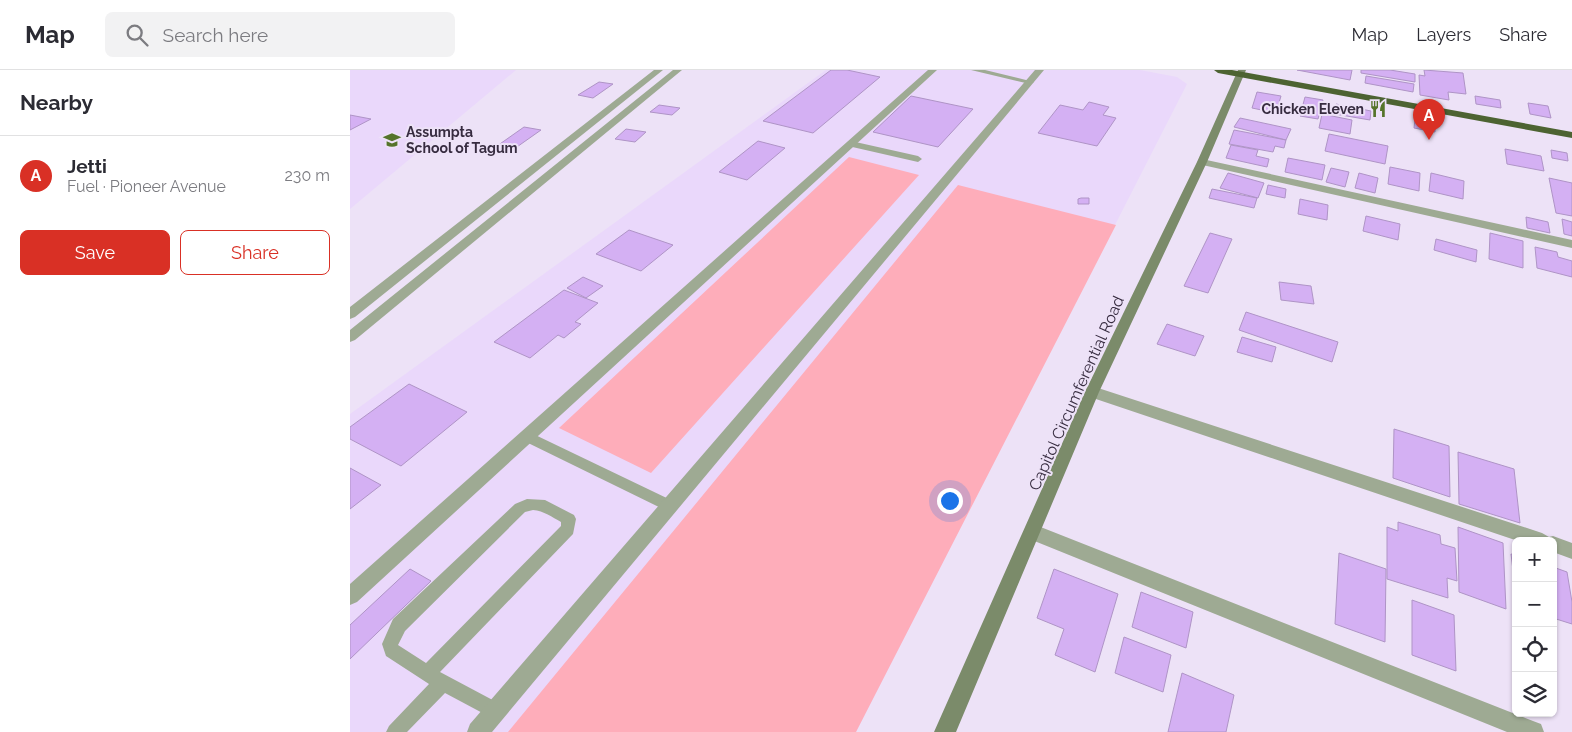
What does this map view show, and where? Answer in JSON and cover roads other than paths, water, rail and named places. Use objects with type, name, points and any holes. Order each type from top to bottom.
[{"type":"highway","points":[[1218,70],[1241,72],[1572,135]]},
{"type":"main road","name":"Capitol Circumferential Road","points":[[945,732],[1092,392],[1202,162],[1241,72]]},
{"type":"street","points":[[350,314],[659,70]]},
{"type":"street","points":[[664,70],[679,71]]},
{"type":"street","points":[[350,596],[933,70]]},
{"type":"street","points":[[478,732],[1040,70]]},
{"type":"street","points":[[350,338],[679,71]]},
{"type":"street","points":[[1202,162],[1572,244]]},
{"type":"street","points":[[534,168],[554,171]]},
{"type":"street","points":[[1092,392],[1530,537]]},
{"type":"street","points":[[1033,532],[1533,732]]},
{"type":"street","points":[[1557,545],[1572,551]]},
{"type":"lane","points":[[975,70],[1030,82]]},
{"type":"lane","points":[[851,144],[918,159]]},
{"type":"lane","points":[[527,436],[670,506]]},
{"type":"lane","points":[[427,674],[568,529],[569,519],[541,504],[527,504],[520,508],[399,625],[390,644],[392,650],[427,674],[496,711]]},
{"type":"lane","points":[[395,732],[442,683]]},
{"type":"place","name":"Chicken Eleven","points":[[1378,109]]},
{"type":"place","name":"Assumpta School of Tagum","points":[[392,140]]},
{"type":"place","name":"Jetti","points":[[1429,140]]}]
